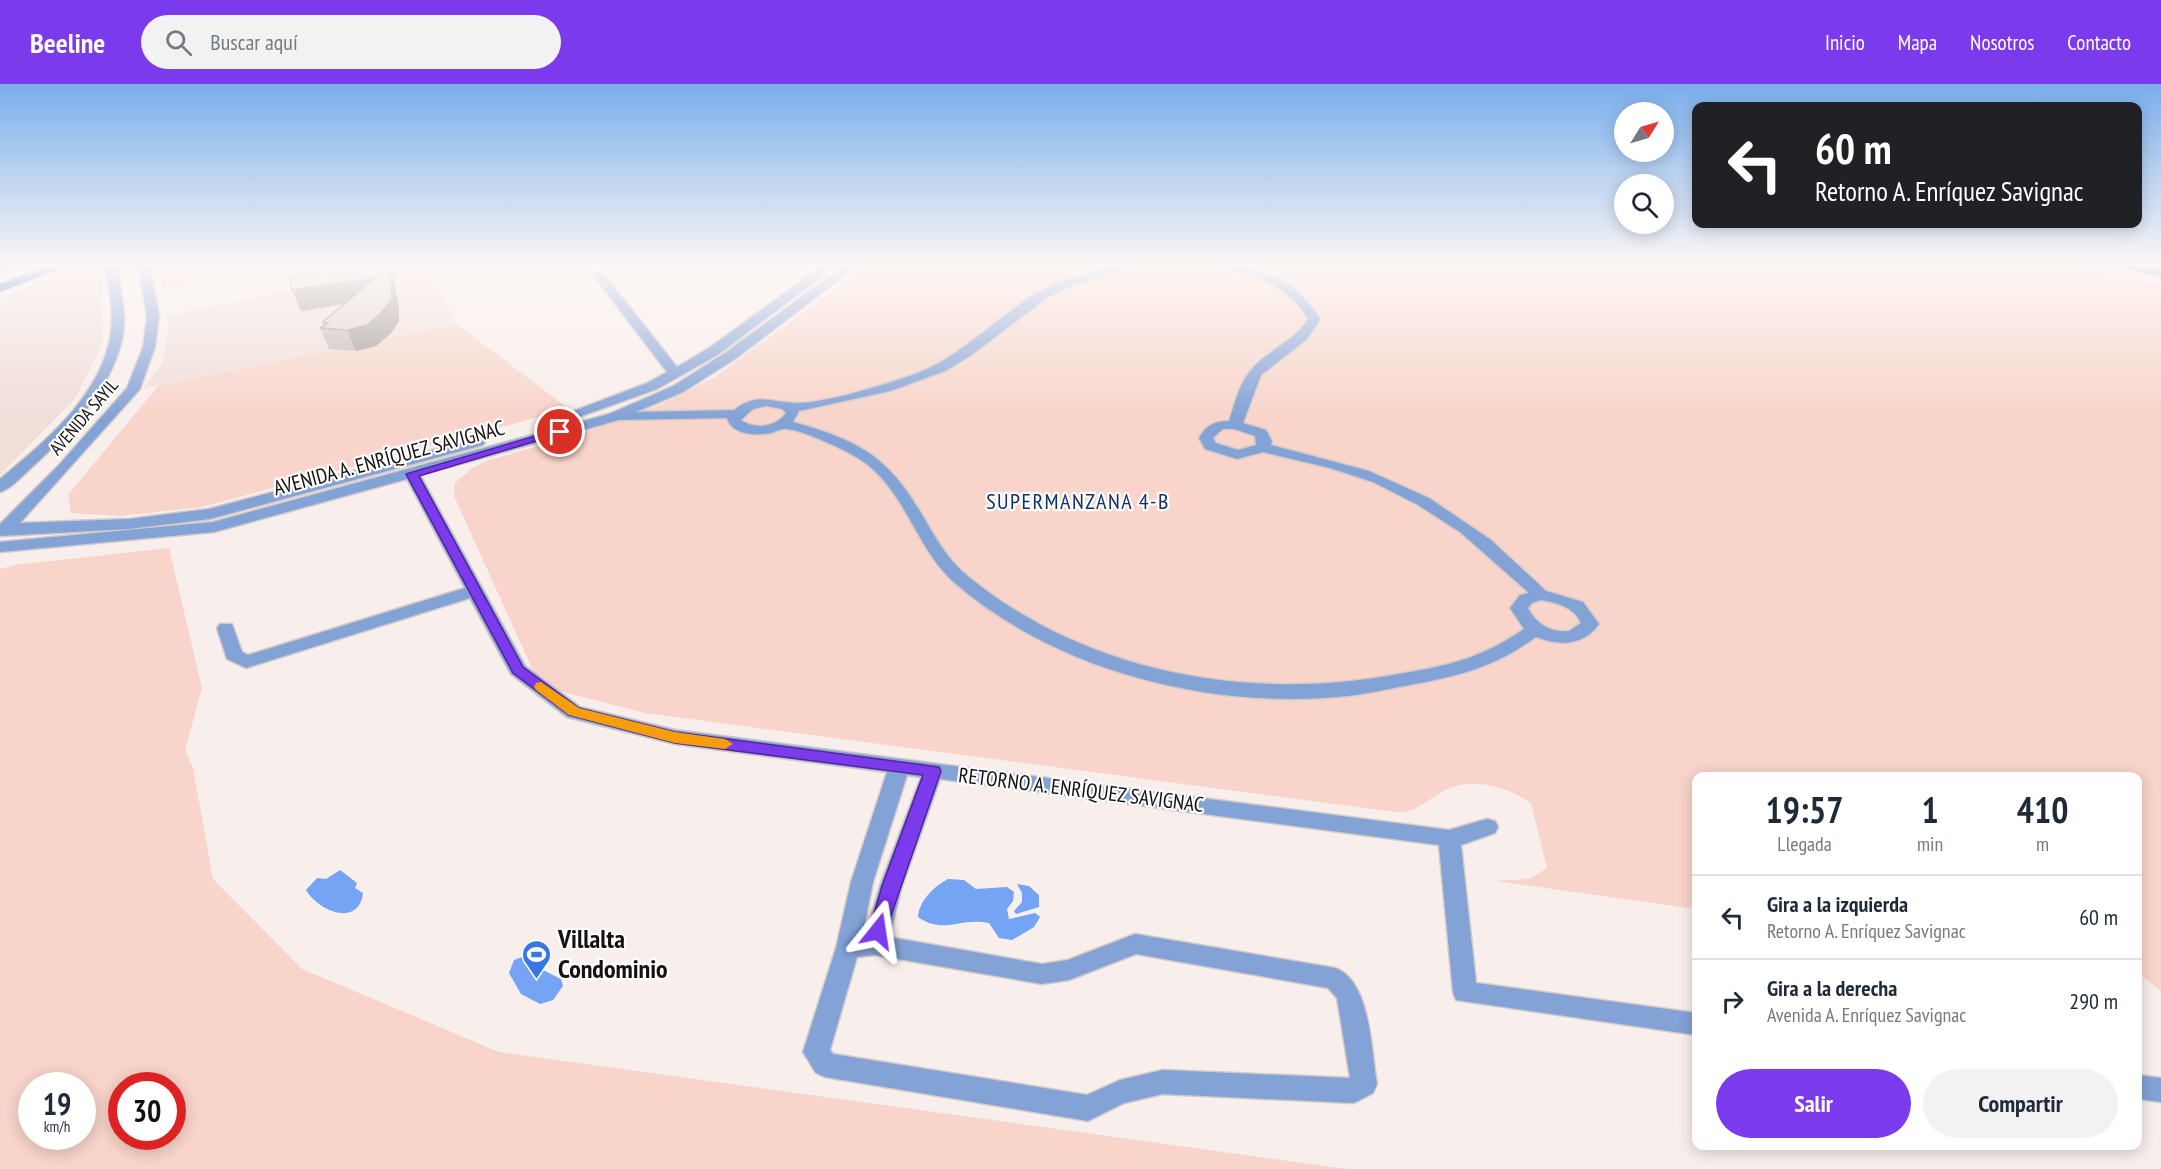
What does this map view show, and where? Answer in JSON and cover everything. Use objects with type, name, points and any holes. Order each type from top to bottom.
[{"type":"street","name":"AVENIDA SAYIL","points":[[0,487],[42,452],[95,390],[117,339],[124,317]]},
{"type":"street","name":"AVENIDA SAYIL","points":[[2,531],[63,469],[133,389],[149,347],[153,317]]},
{"type":"street","points":[[632,317],[675,373]]},
{"type":"street","name":"AVENIDA A. ENRÍQUEZ SAVIGNAC","points":[[2,531],[129,524],[210,514],[574,416],[652,386],[714,351],[761,317]]},
{"type":"street","name":"AVENIDA A. ENRÍQUEZ SAVIGNAC","points":[[0,547],[64,543],[214,527],[614,417],[678,389],[730,356],[783,317]]},
{"type":"street","points":[[736,414],[734,421],[746,429],[768,429],[787,416],[894,385],[941,367],[976,345],[1012,317]]},
{"type":"street","points":[[1235,425],[1255,373],[1276,355],[1301,340],[1314,319],[1313,317]]},
{"type":"street","points":[[678,389],[702,414]]},
{"type":"street","points":[[614,417],[736,414],[748,406],[766,402],[778,403],[787,416],[828,437],[887,474],[905,499],[928,542],[961,580],[994,605],[1047,636],[1109,663],[1195,685],[1265,692],[1343,690],[1430,676],[1496,656],[1534,630]]},
{"type":"street","points":[[1263,448],[1265,441],[1261,433],[1235,425],[1220,425],[1210,431],[1206,438],[1210,446],[1237,455],[1263,448],[1368,476],[1407,494],[1455,520],[1484,541],[1541,596]]},
{"type":"street","name":"RETORNO A. ENRÍQUEZ SAVIGNAC","points":[[412,474],[518,670],[574,712],[675,737],[1449,838],[1464,836],[1487,827]]},
{"type":"street","points":[[226,628],[234,654],[246,662],[475,591]]},
{"type":"street","points":[[1541,596],[1558,597],[1575,604],[1587,614],[1590,624],[1584,633],[1570,638],[1552,636],[1534,630],[1522,619],[1519,608],[1526,599],[1541,596]]},
{"type":"street","points":[[848,948],[874,945],[1042,974],[1069,970],[1135,944],[1335,979],[1348,994],[1364,1084],[1354,1091],[1163,1082],[1120,1092],[1088,1108],[825,1065],[816,1052],[848,948],[862,882],[899,767]]},
{"type":"street","points":[[874,945],[891,886],[933,771]]},
{"type":"street","points":[[1449,838],[1465,992],[1692,1023]]},
{"type":"street","points":[[862,882],[891,886]]},
{"type":"street","points":[[2142,1088],[2161,1090]]},
{"type":"shaded area","points":[[0,317],[103,317],[103,342],[76,397],[0,475]]},
{"type":"shaded area","points":[[168,317],[453,317],[457,324],[144,388],[162,363],[168,333]]},
{"type":"shaded area","points":[[797,317],[2161,317],[2161,991],[2142,976],[2142,772],[1692,772],[1692,908],[1496,881],[1529,879],[1547,868],[1531,803],[1498,787],[1461,785],[1438,794],[1414,809],[1396,812],[645,713],[540,686],[454,496],[455,483],[471,469],[486,461],[569,437],[662,404],[715,377]]},
{"type":"shaded area","points":[[457,324],[569,409],[202,507],[120,516],[71,513],[68,495],[159,385]]},
{"type":"shaded area","points":[[169,548],[202,688],[185,750],[193,768],[213,879],[302,969],[499,1052],[1347,1169],[0,1169],[0,569],[15,565]]},
{"type":"water","points":[[340,870],[357,883],[355,888],[363,893],[360,904],[354,910],[346,913],[328,909],[319,904],[306,890],[317,878],[326,879]]},
{"type":"water","points":[[948,879],[964,880],[976,889],[1007,887],[1014,892],[1013,901],[1007,909],[1009,919],[1035,913],[1040,917],[1034,927],[1012,940],[999,938],[989,923],[936,925],[918,917],[921,905],[928,895]]},
{"type":"water","points":[[1017,884],[1029,886],[1039,895],[1039,907],[1016,914],[1014,911],[1022,902],[1022,893]]},
{"type":"water","name":"Villalta Condominio","points":[[530,954],[536,957],[539,968],[561,979],[563,986],[553,1000],[540,1004],[521,994],[509,973],[514,960]]},
{"type":"building","points":[[329,317],[377,317],[367,325],[347,330],[320,328],[328,323],[323,322]]},
{"type":"slow traffic","points":[[541,687],[574,712],[675,737],[725,744]]},
{"type":"place","name":"Villalta Condominio","points":[[537,980]]},
{"type":"district","name":"SUPERMANZANA 4-B","points":[[1078,501]]},
{"type":"route","points":[[560,432],[412,474],[518,670],[574,712],[675,737],[933,771],[891,886],[878,931]]}]
